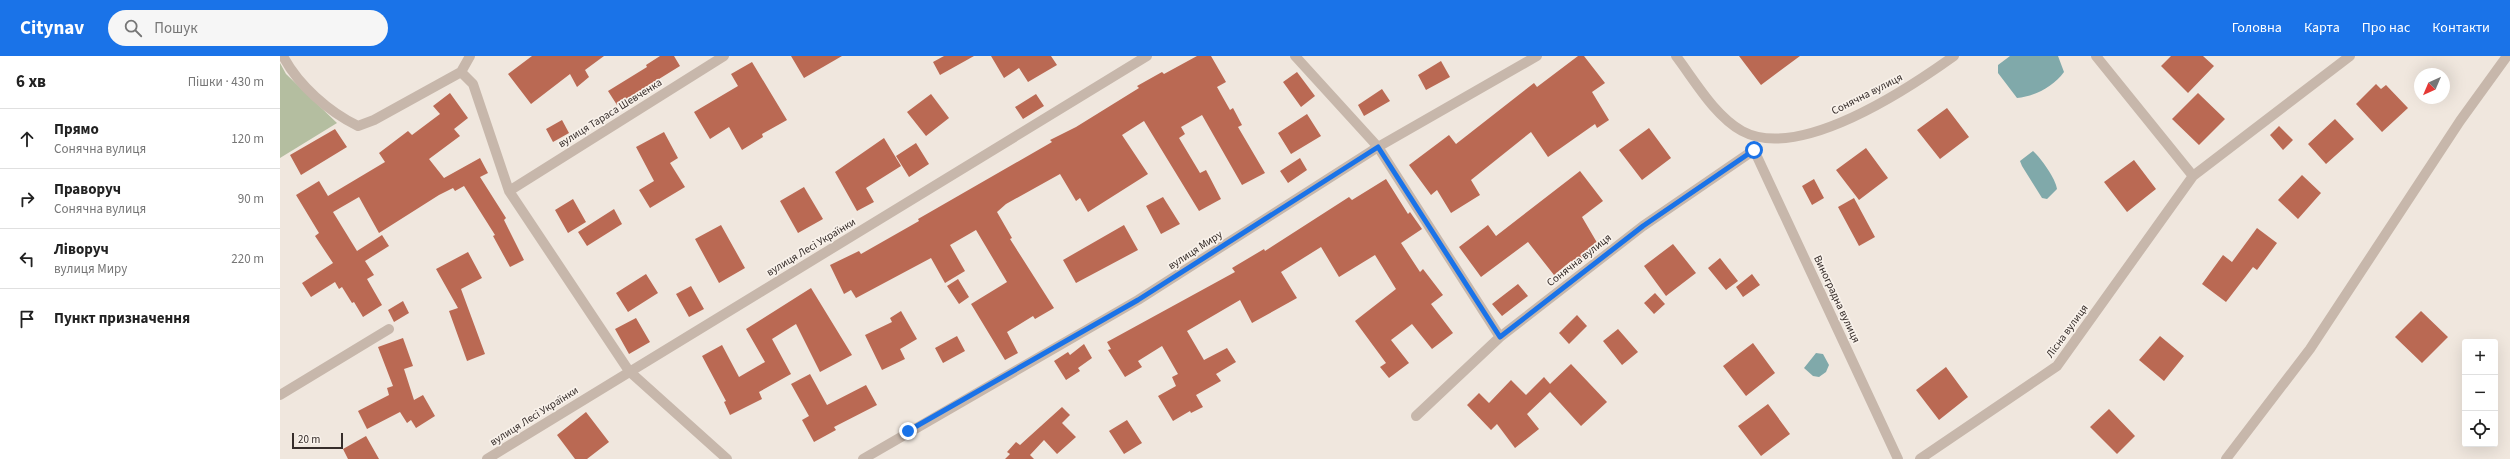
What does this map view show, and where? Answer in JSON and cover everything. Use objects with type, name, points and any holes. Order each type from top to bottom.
[{"type":"street","points":[[283,56],[292,73],[340,118],[358,126],[374,120],[461,72],[470,56]]},
{"type":"street","name":"вулиця Тараса Шевченка","points":[[509,191],[724,56]]},
{"type":"street","name":"вулиця Лесі Українки","points":[[488,459],[629,371],[1147,56]]},
{"type":"street","points":[[1295,56],[1378,147],[1500,337]]},
{"type":"street","name":"вулиця Миру","points":[[863,459],[1138,300],[1378,147],[1538,56]]},
{"type":"street","name":"Сонячна вулиця","points":[[1676,56],[1727,120],[1742,131],[1759,137],[1772,139],[1812,133],[1855,116],[1916,82],[1954,56]]},
{"type":"street","points":[[2096,56],[2193,176]]},
{"type":"street","name":"Лісна вулиця","points":[[1920,459],[2057,366],[2193,176],[2350,56]]},
{"type":"street","points":[[2226,459],[2310,349],[2460,121],[2507,56]]},
{"type":"street","points":[[461,72],[473,84],[509,191],[629,371],[728,459]]},
{"type":"street","points":[[1754,150],[1759,137]]},
{"type":"street","name":"Сонячна вулиця","points":[[1416,416],[1500,337],[1643,226],[1754,150]]},
{"type":"street","name":"Виноградна вулиця","points":[[1754,150],[1898,459]]},
{"type":"street","points":[[280,394],[389,329]]},
{"type":"green space","points":[[280,63],[286,74],[337,123],[280,158]]},
{"type":"water","points":[[2010,56],[2058,56],[2064,72],[2055,82],[2043,90],[2017,98],[1998,73],[1998,65]]},
{"type":"water","points":[[2033,151],[2048,169],[2056,185],[2057,189],[2047,199],[2042,198],[2020,161]]},
{"type":"water","points":[[1816,353],[1823,354],[1829,365],[1826,372],[1819,377],[1813,376],[1804,368]]},
{"type":"building","points":[[532,56],[604,56],[585,70],[589,77],[577,87],[570,74],[531,104],[508,74]]},
{"type":"building","points":[[660,56],[674,56],[680,66],[617,105],[608,91],[647,67],[646,65]]},
{"type":"building","points":[[791,56],[842,56],[804,78]]},
{"type":"building","points":[[944,56],[974,56],[940,75],[933,62]]},
{"type":"building","points":[[991,56],[1051,56],[1057,65],[1028,82],[1019,68],[1004,78]]},
{"type":"building","points":[[1197,56],[1211,56],[1226,82],[1217,87],[1230,110],[1233,108],[1242,125],[1238,127],[1265,173],[1242,185],[1202,115],[1181,127],[1185,134],[1179,138],[1200,173],[1206,170],[1221,199],[1199,211],[1144,121],[1122,135],[1148,174],[1088,212],[1080,198],[1076,201],[1060,174],[1006,204],[997,212],[1012,238],[1010,239],[1054,308],[1035,319],[1033,316],[1007,332],[1018,353],[1005,360],[971,304],[1007,282],[976,230],[950,245],[965,271],[945,283],[931,258],[856,298],[851,290],[844,294],[830,265],[859,251],[861,254],[919,221],[918,219],[1052,142],[1050,140],[1076,127],[1139,88],[1137,86],[1162,72],[1164,74]]},
{"type":"building","points":[[1578,56],[1584,56],[1605,83],[1592,92],[1609,120],[1597,128],[1595,124],[1548,157],[1531,132],[1471,180],[1480,195],[1451,213],[1437,190],[1431,195],[1409,165],[1449,135],[1456,144],[1534,83],[1537,87]]},
{"type":"building","points":[[1739,56],[1800,56],[1761,85]]},
{"type":"building","points":[[2171,56],[2203,56],[2214,66],[2188,93],[2161,66]]},
{"type":"building","points":[[1441,61],[1450,77],[1426,90],[1418,75]]},
{"type":"building","points":[[752,62],[787,120],[762,134],[763,137],[742,150],[729,127],[710,139],[694,112],[738,86],[731,74]]},
{"type":"building","points":[[1297,72],[1315,96],[1301,107],[1283,82]]},
{"type":"building","points":[[2376,84],[2381,89],[2386,85],[2408,108],[2382,132],[2356,104]]},
{"type":"building","points":[[1382,89],[1390,101],[1364,116],[1358,105]]},
{"type":"building","points":[[450,93],[468,118],[454,129],[460,136],[429,159],[444,178],[480,158],[488,173],[480,177],[506,218],[504,220],[524,260],[510,267],[493,236],[495,235],[464,186],[455,191],[453,188],[439,195],[379,233],[359,197],[333,212],[357,251],[382,235],[389,246],[365,261],[374,275],[367,279],[382,305],[363,317],[354,302],[352,303],[342,287],[339,289],[335,282],[311,297],[302,283],[333,263],[315,236],[319,233],[296,195],[319,181],[328,196],[385,162],[379,153],[408,131],[412,135],[440,114],[433,106]]},
{"type":"building","points":[[2198,93],[2225,119],[2199,145],[2172,119]]},
{"type":"building","points":[[931,94],[949,118],[926,136],[907,112]]},
{"type":"building","points":[[1036,94],[1044,106],[1023,119],[1015,107]]},
{"type":"building","points":[[1947,108],[1969,137],[1940,159],[1917,130]]},
{"type":"building","points":[[1307,114],[1321,136],[1291,154],[1278,133]]},
{"type":"building","points":[[2335,119],[2354,139],[2326,164],[2308,144]]},
{"type":"building","points":[[562,120],[569,133],[553,142],[546,129]]},
{"type":"building","points":[[2279,126],[2293,140],[2283,150],[2270,135]]},
{"type":"building","points":[[1649,128],[1671,158],[1642,180],[1619,150]]},
{"type":"building","points":[[335,129],[347,147],[301,175],[290,155]]},
{"type":"building","points":[[664,132],[678,158],[670,163],[685,187],[650,208],[639,190],[654,181],[636,147]]},
{"type":"building","points":[[884,138],[901,166],[866,188],[874,202],[857,211],[835,172]]},
{"type":"building","points":[[916,143],[929,164],[909,177],[896,156]]},
{"type":"building","points":[[1866,148],[1888,178],[1859,200],[1836,170]]},
{"type":"building","points":[[1300,158],[1307,170],[1288,183],[1280,171]]},
{"type":"building","points":[[2134,160],[2156,189],[2127,212],[2104,182]]},
{"type":"building","points":[[1580,171],[1603,201],[1582,217],[1599,246],[1574,264],[1571,261],[1554,275],[1528,242],[1481,277],[1459,247],[1488,225],[1496,236]]},
{"type":"building","points":[[2302,175],[2321,193],[2298,219],[2278,200]]},
{"type":"building","points":[[1386,179],[1408,214],[1410,212],[1422,229],[1401,243],[1420,272],[1423,269],[1443,295],[1431,304],[1453,333],[1432,349],[1412,324],[1391,340],[1409,363],[1389,378],[1380,367],[1386,363],[1355,321],[1396,289],[1375,255],[1339,277],[1321,247],[1281,272],[1297,298],[1252,323],[1240,300],[1187,331],[1204,360],[1227,348],[1236,362],[1216,374],[1221,381],[1196,395],[1203,407],[1191,413],[1190,411],[1173,421],[1158,396],[1176,386],[1172,377],[1178,374],[1162,346],[1138,361],[1142,367],[1125,377],[1108,350],[1111,349],[1107,342],[1235,272],[1232,268],[1264,249],[1265,251],[1349,197],[1352,200]]},
{"type":"building","points":[[1814,179],[1824,198],[1812,205],[1802,186]]},
{"type":"building","points":[[804,187],[823,219],[798,233],[780,201]]},
{"type":"building","points":[[1163,197],[1180,224],[1161,234],[1146,206]]},
{"type":"building","points":[[1854,198],[1875,237],[1859,246],[1838,207]]},
{"type":"building","points":[[573,199],[586,222],[568,233],[555,210]]},
{"type":"building","points":[[614,209],[622,224],[587,246],[578,232]]},
{"type":"building","points":[[721,225],[745,268],[719,283],[695,239]]},
{"type":"building","points":[[1124,225],[1138,250],[1076,283],[1063,260]]},
{"type":"building","points":[[2257,228],[2277,243],[2257,270],[2253,267],[2226,302],[2202,284],[2223,255],[2232,262]]},
{"type":"building","points":[[1673,244],[1696,273],[1666,296],[1644,266]]},
{"type":"building","points":[[468,252],[482,278],[461,289],[485,354],[467,361],[449,311],[458,308],[436,269]]},
{"type":"building","points":[[1720,258],[1738,281],[1726,290],[1708,268]]},
{"type":"building","points":[[646,274],[658,293],[628,312],[616,293]]},
{"type":"building","points":[[1752,274],[1760,285],[1743,297],[1736,287]]},
{"type":"building","points":[[958,279],[969,297],[959,304],[947,286]]},
{"type":"building","points":[[1518,284],[1528,296],[1502,316],[1492,304]]},
{"type":"building","points":[[691,286],[704,309],[689,317],[676,294]]},
{"type":"building","points":[[811,288],[852,355],[820,372],[796,324],[772,339],[791,374],[759,392],[762,399],[730,415],[724,402],[726,401],[702,356],[722,345],[739,377],[765,362],[746,329]]},
{"type":"building","points":[[1655,293],[1665,304],[1654,314],[1644,303]]},
{"type":"building","points":[[403,301],[409,313],[394,322],[388,310]]},
{"type":"building","points":[[901,311],[917,339],[900,349],[905,359],[882,370],[865,335],[892,322],[890,318]]},
{"type":"building","points":[[2421,311],[2448,337],[2422,363],[2395,337]]},
{"type":"building","points":[[1577,315],[1587,326],[1569,344],[1559,333]]},
{"type":"building","points":[[636,318],[650,342],[629,354],[615,329]]},
{"type":"building","points":[[1618,329],[1638,352],[1622,365],[1603,341]]},
{"type":"building","points":[[957,336],[965,351],[943,363],[935,348]]},
{"type":"building","points":[[2160,336],[2184,356],[2164,381],[2139,360]]},
{"type":"building","points":[[403,338],[413,366],[404,369],[414,400],[423,395],[435,416],[416,428],[411,420],[407,423],[400,412],[367,429],[358,411],[389,395],[387,388],[393,386],[378,347]]},
{"type":"building","points":[[1753,343],[1775,373],[1746,396],[1723,366]]},
{"type":"building","points":[[1084,344],[1092,358],[1078,368],[1080,371],[1066,380],[1054,361],[1068,352],[1070,355]]},
{"type":"building","points":[[1571,364],[1607,402],[1581,426],[1550,392],[1527,414],[1539,429],[1515,448],[1497,424],[1491,430],[1467,405],[1479,393],[1489,403],[1511,380],[1526,395],[1544,377],[1550,384]]},
{"type":"building","points":[[1946,367],[1968,397],[1939,420],[1916,390]]},
{"type":"building","points":[[810,374],[827,405],[866,385],[877,405],[834,427],[836,430],[814,442],[802,420],[809,416],[791,384]]},
{"type":"building","points":[[1768,404],[1790,434],[1761,456],[1738,426]]},
{"type":"building","points":[[1062,407],[1070,415],[1062,423],[1076,437],[1057,454],[1044,440],[1030,455],[1034,459],[1005,459],[1010,454],[1007,452],[1016,442],[1020,445]]},
{"type":"building","points":[[2109,409],[2135,436],[2117,454],[2090,427]]},
{"type":"building","points":[[586,412],[609,442],[587,459],[575,459],[557,435]]},
{"type":"building","points":[[1127,420],[1142,443],[1124,454],[1109,431]]},
{"type":"building","points":[[366,436],[379,459],[348,459],[343,449]]},
{"type":"route","points":[[908,431],[985,389],[1138,300],[1378,147],[1500,337],[1643,226],[1754,150]]}]
